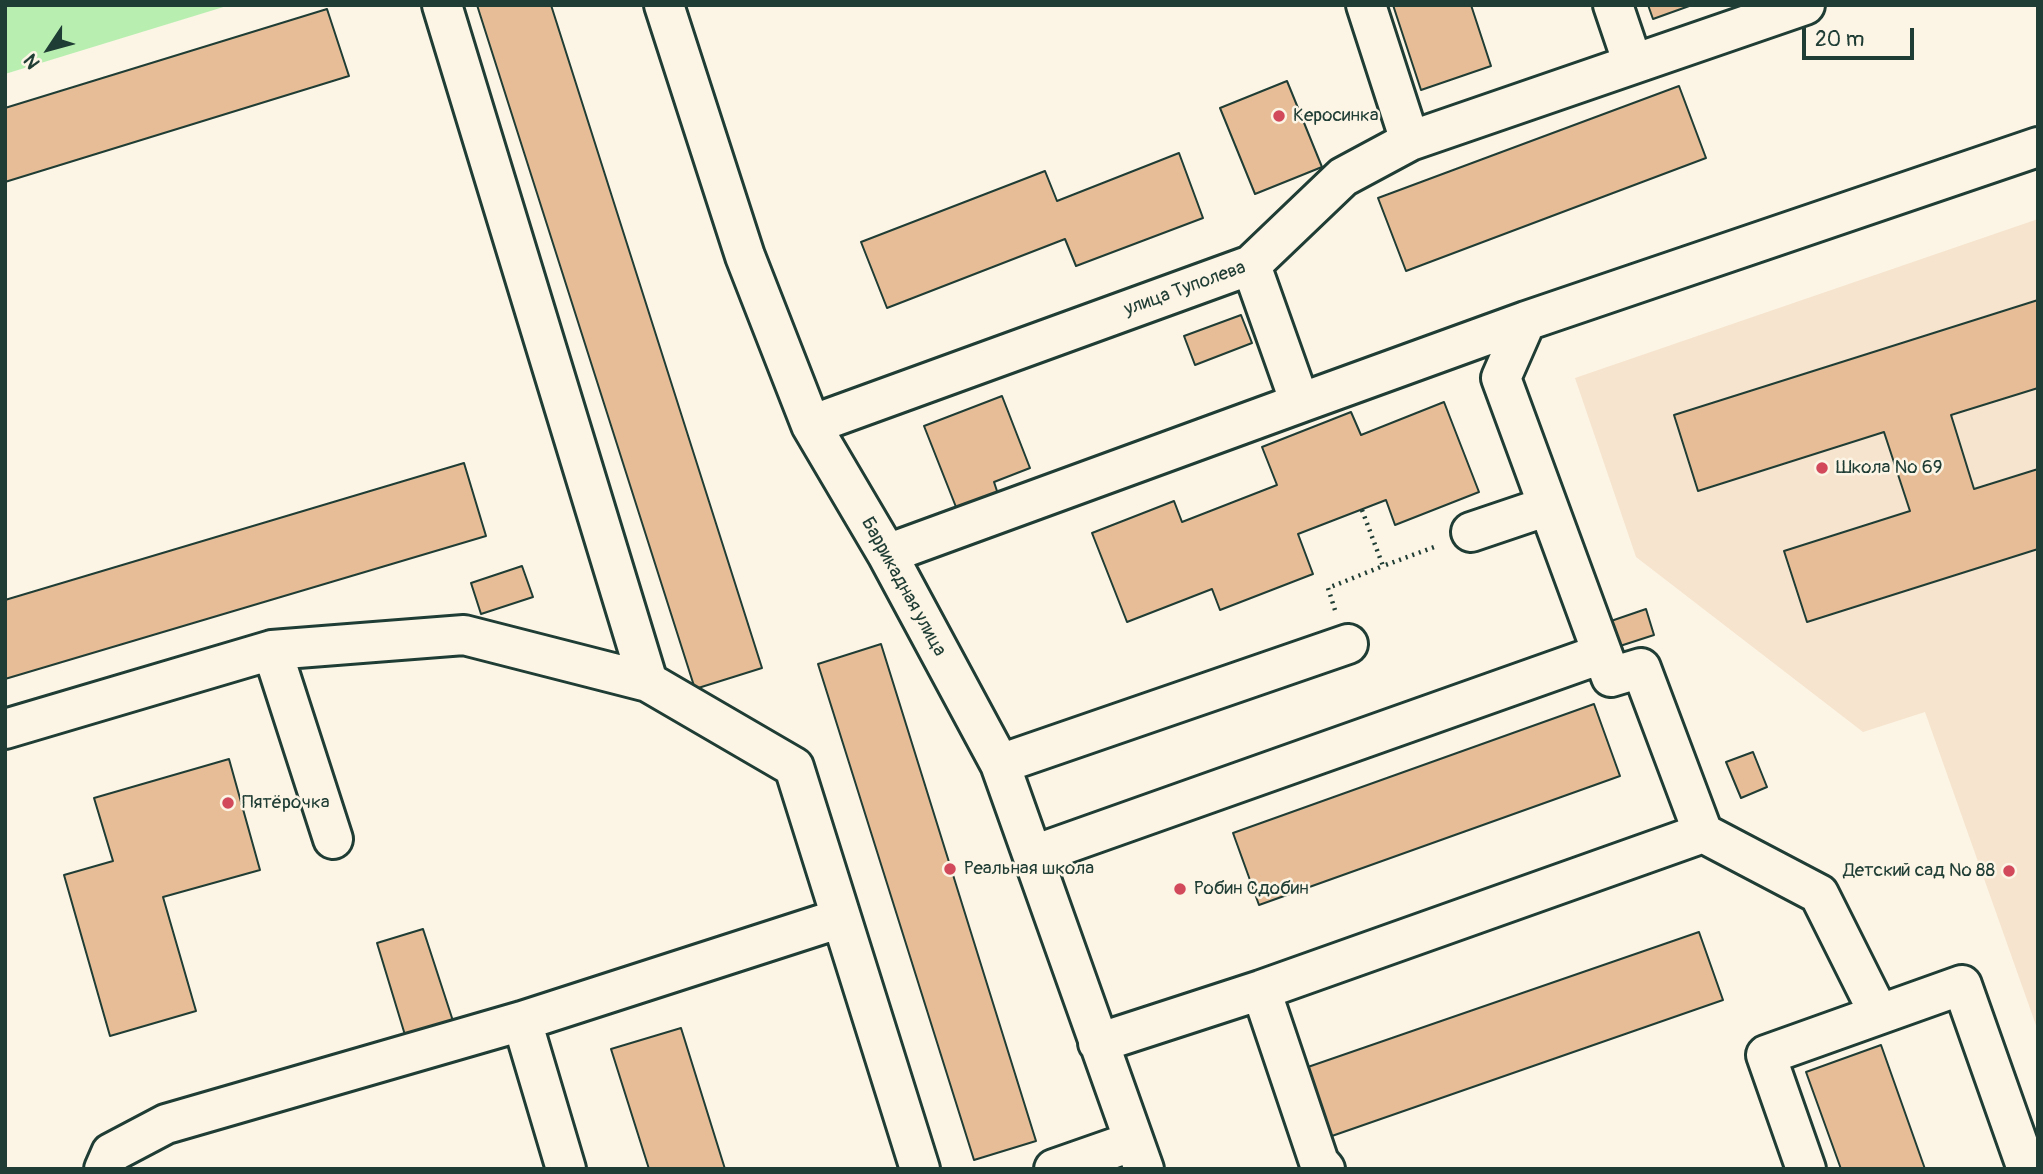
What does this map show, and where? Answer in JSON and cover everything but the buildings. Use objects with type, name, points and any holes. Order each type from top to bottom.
[{"type":"street","points":[[442,5],[648,682]]},
{"type":"street","name":"Баррикадная улица","points":[[663,5],[745,256],[811,425],[887,554],[1000,764],[1139,1155]]},
{"type":"street","points":[[1366,5],[1410,141]]},
{"type":"street","points":[[1613,5],[1633,64]]},
{"type":"street","name":"улица Туполева","points":[[811,425],[1251,265],[1343,177],[1410,141],[1805,5]]},
{"type":"street","points":[[887,554],[1526,321],[2038,147]]},
{"type":"street","points":[[1251,265],[1300,403]]},
{"type":"street","points":[[1526,321],[1501,378],[1611,677],[1641,668],[1703,833],[1819,894],[1880,1014]]},
{"type":"street","points":[[1471,533],[1548,506]]},
{"type":"street","points":[[5,729],[272,650],[464,635],[648,682],[794,767],[920,1169]]},
{"type":"street","points":[[1000,764],[1348,644]]},
{"type":"street","points":[[272,650],[333,839]]},
{"type":"street","points":[[1034,855],[1601,654]]},
{"type":"street","points":[[1098,1042],[1261,990],[1703,833]]},
{"type":"street","points":[[104,1169],[111,1153],[166,1124],[522,1021],[841,918]]},
{"type":"street","points":[[1806,1169],[1766,1055],[1962,985],[2027,1169]]},
{"type":"street","points":[[1261,990],[1319,1163],[1325,1169]]},
{"type":"street","points":[[522,1021],[566,1169]]},
{"type":"street","points":[[1054,1169],[1139,1155]]},
{"type":"path","points":[[1362,510],[1383,566]]},
{"type":"path","points":[[1348,644],[1328,588],[1471,533]]},
{"type":"shaded area","name":"Школа № 69","points":[[2038,219],[2038,1031],[1925,712],[1863,732],[1636,557],[1575,378]]},
{"type":"green space","points":[[5,5],[230,5],[5,74]]},
{"type":"place","name":"Керосинка","points":[[1279,116]]},
{"type":"place","name":"Школа № 69","points":[[1822,468]]},
{"type":"place","name":"Пятёрочка","points":[[228,803]]},
{"type":"place","name":"Реальная школа","points":[[950,869]]},
{"type":"place","name":"Детский сад № 88","points":[[2009,871]]},
{"type":"place","name":"Робин Сдобин","points":[[1180,889]]}]
